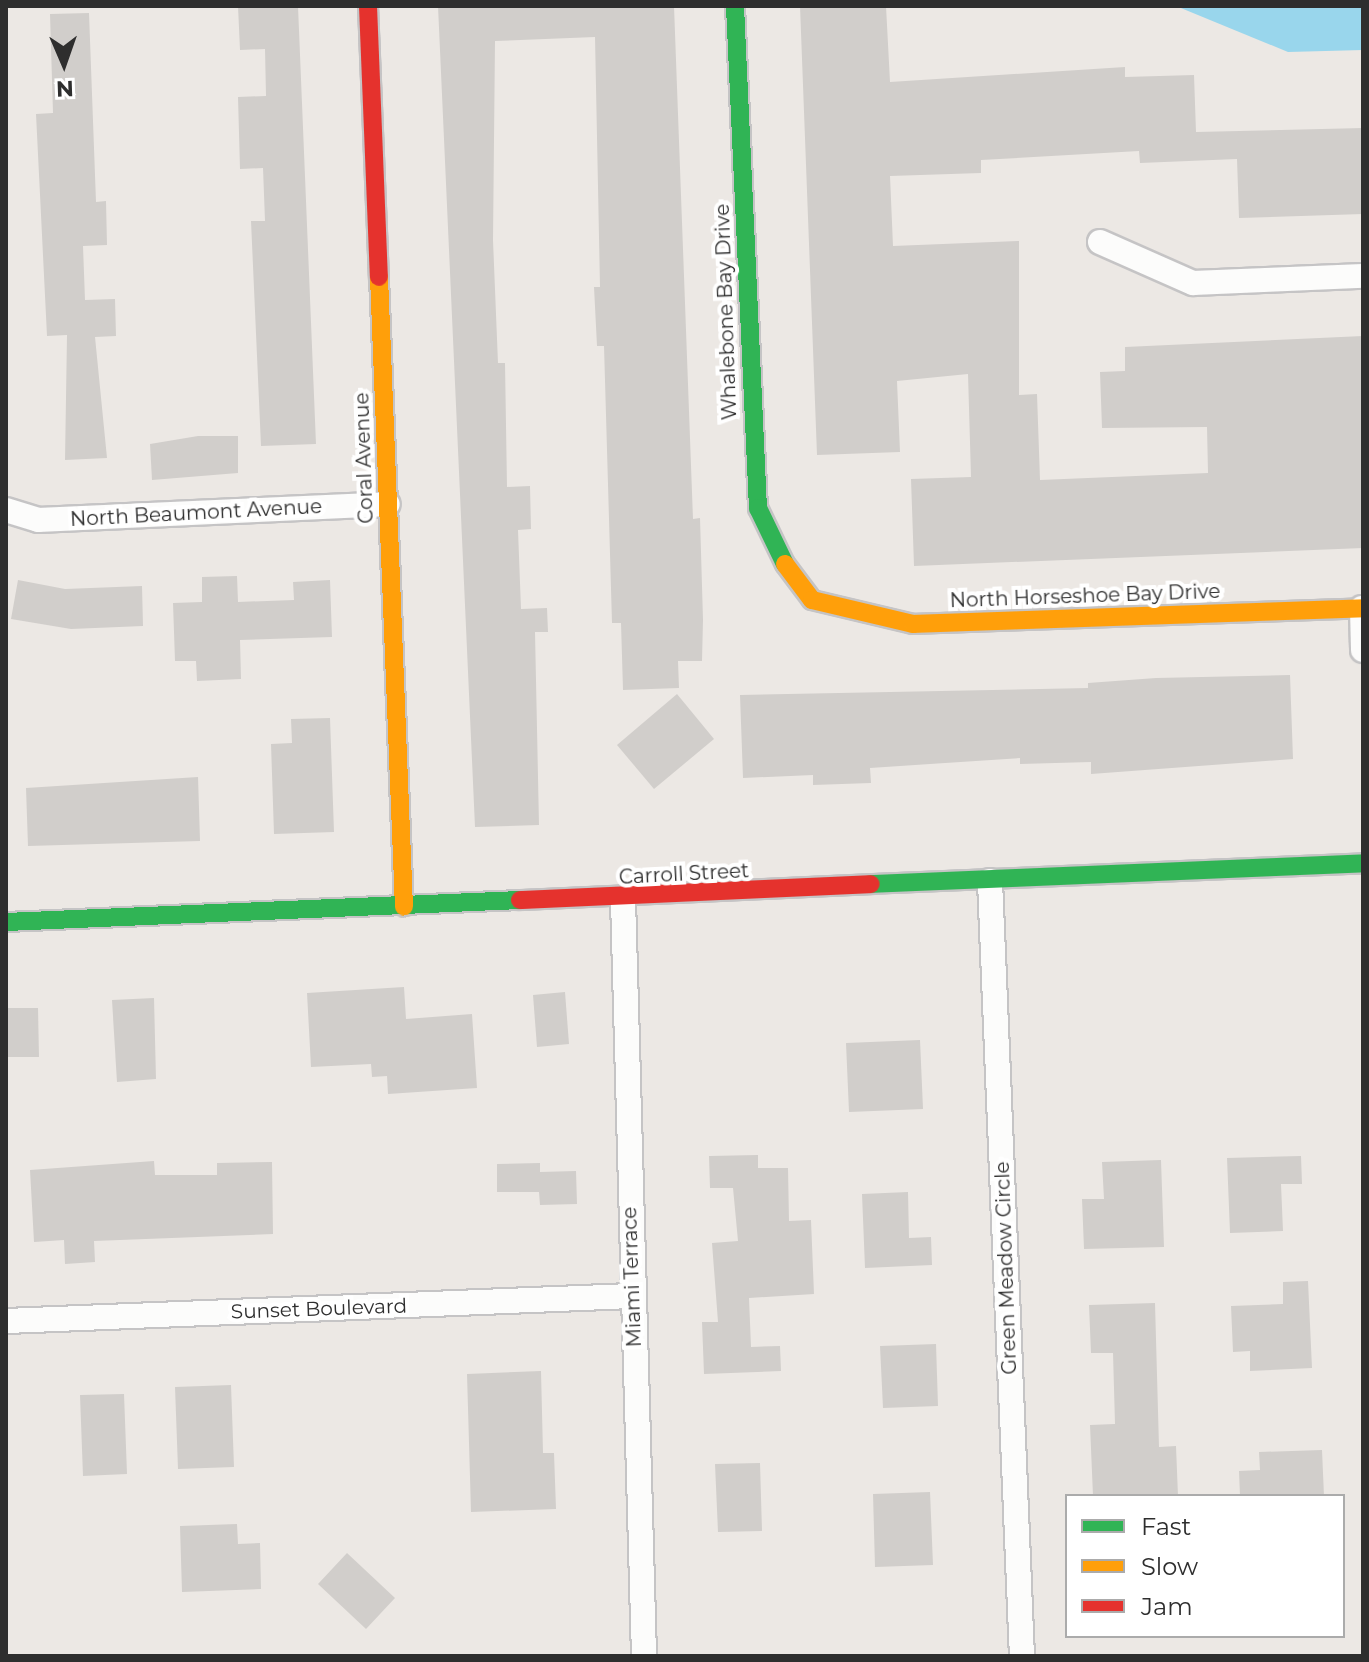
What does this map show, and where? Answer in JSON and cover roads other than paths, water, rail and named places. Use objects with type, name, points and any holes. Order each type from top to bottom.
[{"type":"street","name":"Coral Avenue","points":[[368,6],[404,907]]},
{"type":"street","name":"Whalebone Bay Drive","points":[[735,6],[758,508],[776,552],[812,600]]},
{"type":"street","points":[[1100,242],[1193,283],[1363,276]]},
{"type":"street","name":"North Beaumont Avenue","points":[[6,510],[38,520],[388,504]]},
{"type":"street","name":"North Horseshoe Bay Drive","points":[[812,600],[913,624],[1363,608]]},
{"type":"street","points":[[1363,608],[1363,650]]},
{"type":"street","name":"Carroll Street","points":[[6,922],[623,899],[1363,863]]},
{"type":"street","name":"Green Meadow Circle","points":[[990,881],[1022,1656]]},
{"type":"street","name":"Miami Terrace","points":[[623,899],[644,1656]]},
{"type":"street","name":"Sunset Boulevard","points":[[6,1321],[632,1296]]},
{"type":"water","points":[[1176,6],[1363,6],[1363,50],[1288,52]]}]
